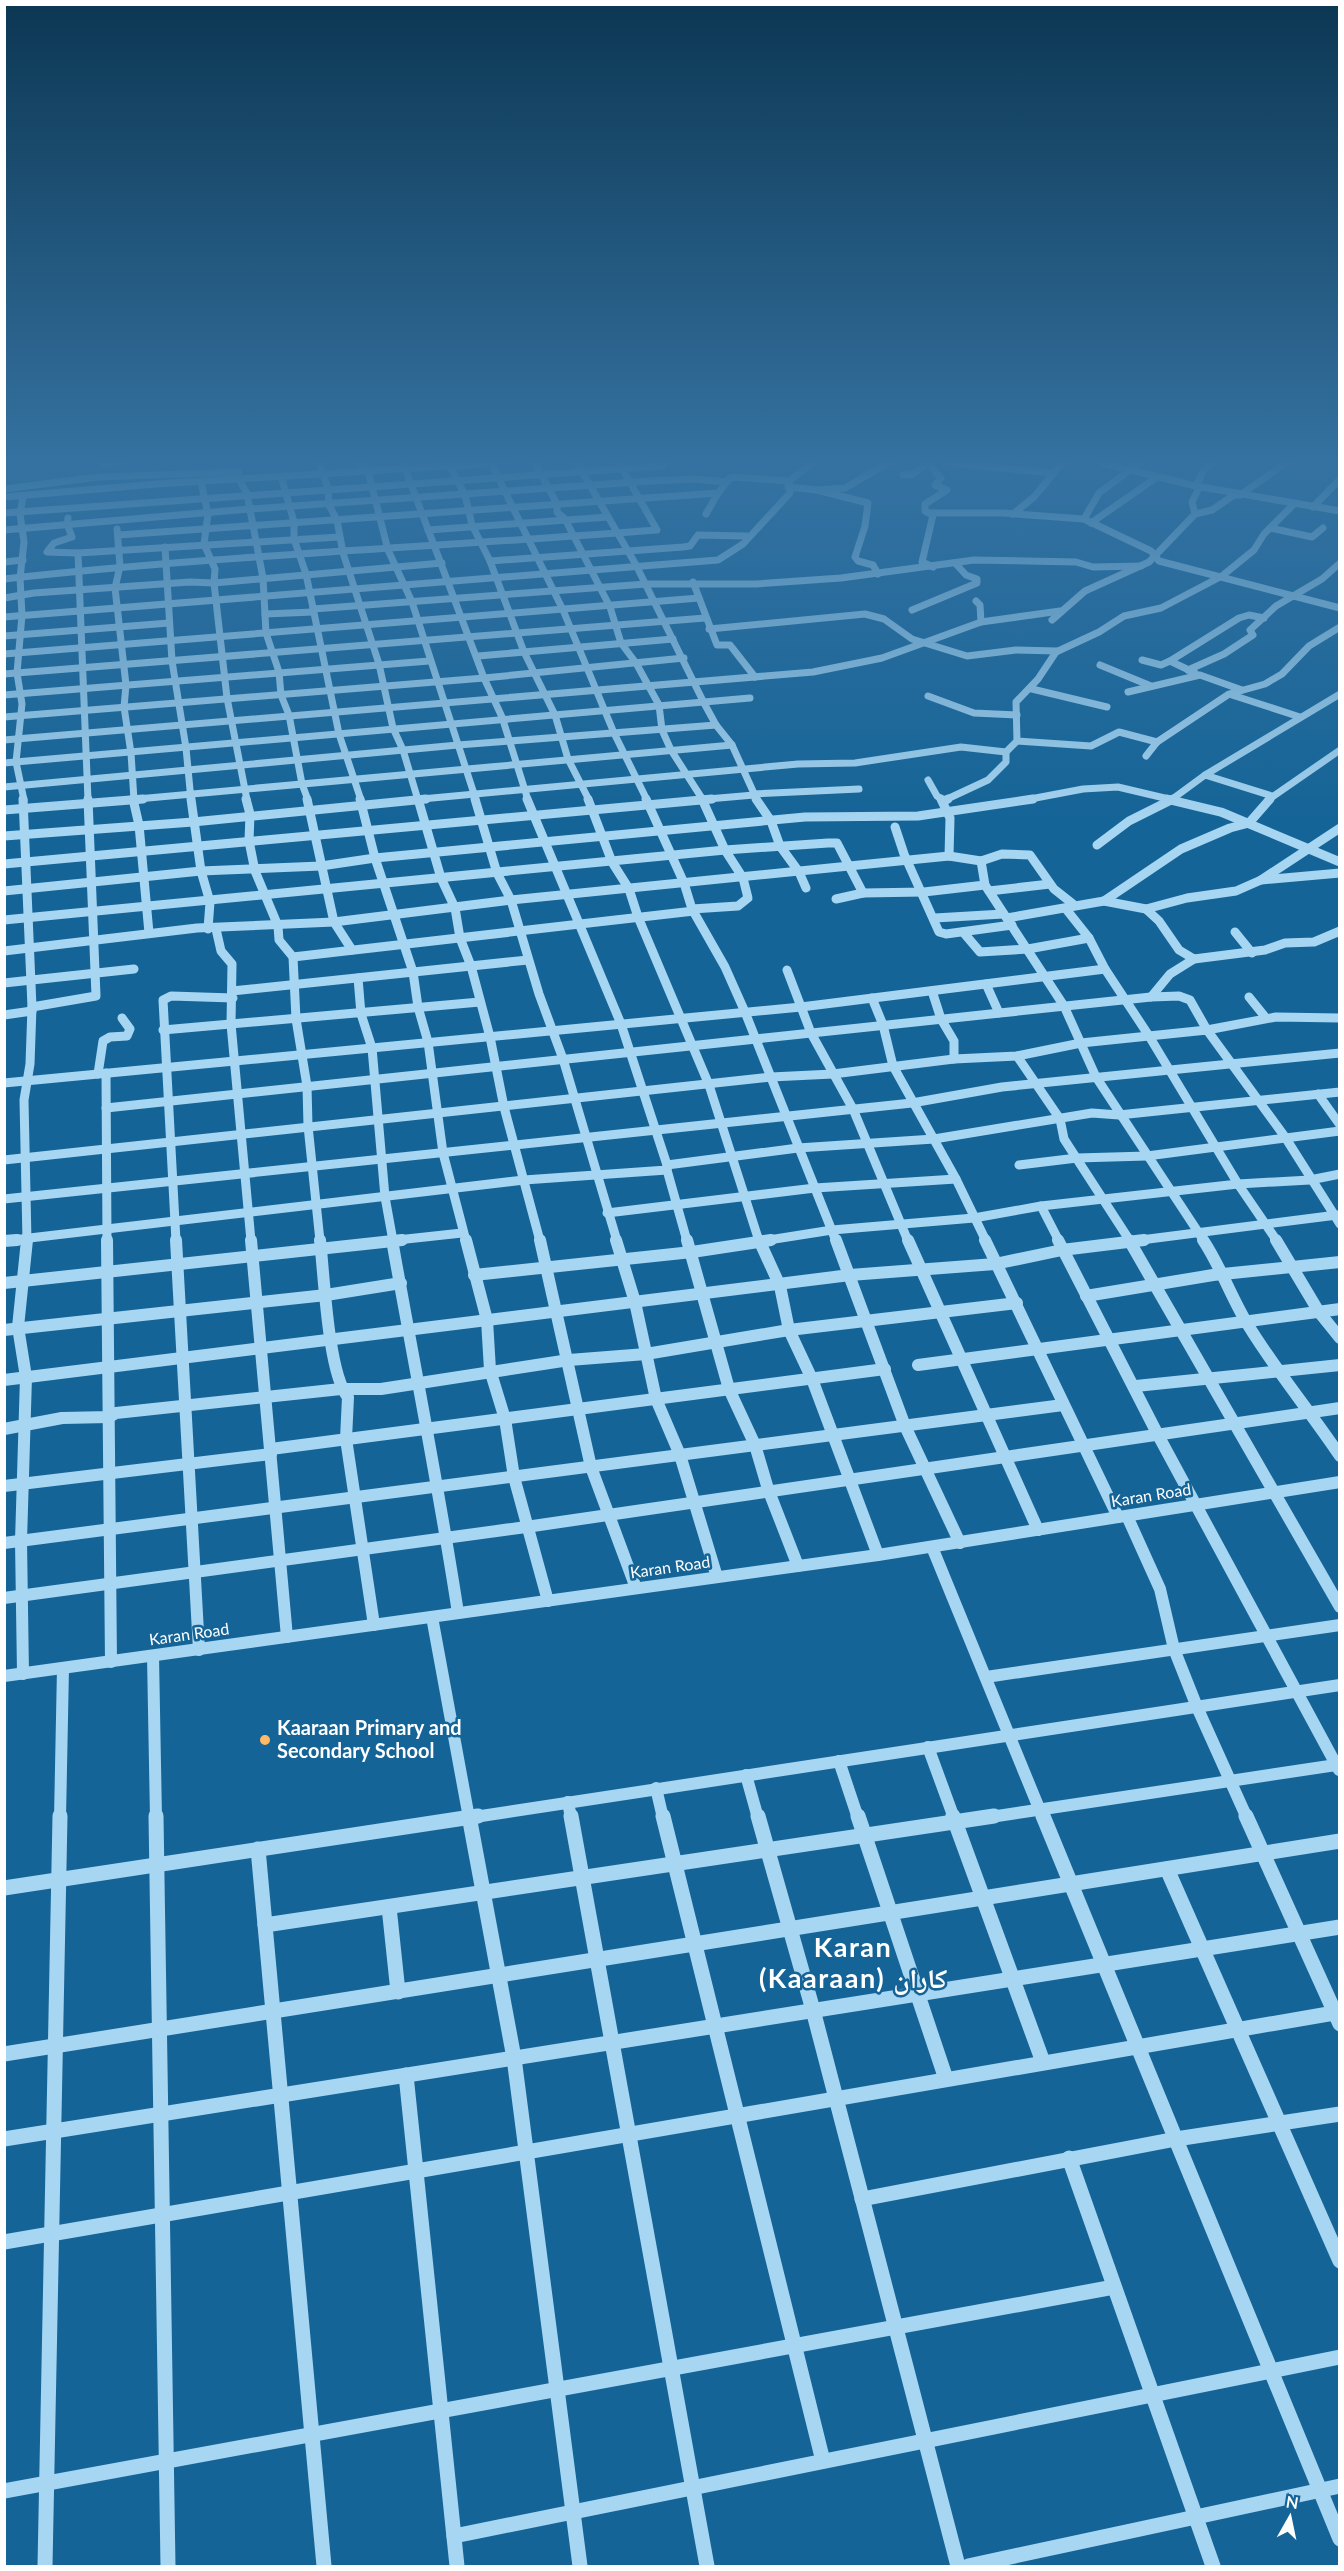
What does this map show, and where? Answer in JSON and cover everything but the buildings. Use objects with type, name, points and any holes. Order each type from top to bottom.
[{"type":"street","points":[[20,583],[22,615],[17,673],[21,693],[21,716],[16,762],[25,808],[24,834],[28,862],[27,918],[32,1009],[24,1100],[27,1239],[19,1329],[26,1377],[21,1541],[24,1674]]},
{"type":"street","points":[[4,1015],[96,996],[80,583]]},
{"type":"street","points":[[116,583],[126,685],[124,706],[131,753],[133,798],[139,825],[142,879],[149,933]]},
{"type":"street","points":[[168,583],[168,623],[172,661],[186,748],[193,822],[200,846],[201,871],[210,902],[212,929],[221,951],[232,964],[231,1024],[287,1637]]},
{"type":"street","points":[[4,598],[34,593],[168,586],[185,583]]},
{"type":"street","points":[[214,583],[227,698],[233,721],[238,765],[250,814],[249,841],[255,871],[278,927],[279,940],[293,957],[296,1019],[300,1055],[308,1086],[308,1126],[331,1339],[342,1389],[348,1397],[346,1439],[374,1625]]},
{"type":"street","points":[[263,583],[266,633],[274,652],[281,695],[289,715],[302,784],[311,809],[326,891],[334,922],[352,950]]},
{"type":"street","points":[[307,583],[339,734],[362,804],[383,885],[406,944],[413,972],[418,1007],[428,1042],[443,1153],[454,1189],[462,1233],[487,1320],[490,1370],[505,1419],[514,1477],[548,1600]]},
{"type":"street","points":[[354,583],[379,664],[386,706],[403,750],[408,775],[418,800],[441,878],[455,908],[460,938],[471,966],[490,1036],[504,1107],[525,1180],[569,1360],[591,1467],[636,1588]]},
{"type":"street","points":[[4,617],[420,583]]},
{"type":"street","points":[[449,583],[478,656],[484,678],[495,697],[525,789],[531,815],[546,841],[555,867],[569,895],[578,924],[621,1024],[628,1052],[656,1130],[679,1206],[704,1294],[714,1342],[729,1389],[755,1445],[768,1489],[798,1566]]},
{"type":"street","points":[[498,583],[519,633],[524,652],[555,715],[568,759],[583,785],[612,862],[629,889],[638,918],[709,1085],[719,1123],[759,1241],[780,1286],[789,1330],[812,1379],[831,1436],[878,1555]]},
{"type":"street","points":[[548,583],[563,610],[614,734],[637,778],[684,883],[693,910],[726,967],[850,1275],[905,1426],[960,1543]]},
{"type":"street","points":[[293,957],[738,906],[748,898],[743,878],[725,850],[690,776],[670,750],[662,730],[659,705],[636,663],[621,643],[610,607],[598,583]]},
{"type":"street","points":[[265,614],[670,583]]},
{"type":"street","points":[[693,583],[717,645],[730,645],[755,677]]},
{"type":"street","points":[[724,583],[768,583]]},
{"type":"street","points":[[912,610],[977,583]]},
{"type":"street","points":[[1052,620],[1085,591],[1103,583]]},
{"type":"street","points":[[709,629],[813,617],[865,614],[884,620],[908,637],[969,656],[995,651],[1057,651],[1099,632],[1124,616],[1161,608],[1209,583]]},
{"type":"street","points":[[1246,583],[1340,608]]},
{"type":"street","points":[[1188,670],[1224,654],[1253,635],[1250,630],[1276,606],[1316,583]]},
{"type":"street","points":[[405,584],[429,661],[452,723],[464,769],[483,819],[497,873],[511,900],[528,960],[553,1030],[635,1302],[656,1399],[680,1455],[692,1501],[717,1577]]},
{"type":"street","points":[[646,584],[704,703],[716,725],[732,745],[753,794],[771,821],[780,846],[799,872],[806,888]]},
{"type":"street","points":[[4,654],[656,604],[699,598]]},
{"type":"street","points":[[976,601],[980,605],[981,622]]},
{"type":"street","points":[[4,740],[597,689],[646,682],[755,677],[846,667],[903,651],[942,633],[981,622],[1032,617],[1063,611]]},
{"type":"street","points":[[1142,660],[1161,665],[1170,662],[1239,618],[1249,615],[1264,618]]},
{"type":"street","points":[[4,674],[83,670],[274,652],[705,618]]},
{"type":"street","points":[[4,636],[168,623]]},
{"type":"street","points":[[1146,756],[1157,742],[1229,694],[1266,684],[1282,674],[1309,646],[1340,627]]},
{"type":"street","points":[[478,656],[674,639]]},
{"type":"street","points":[[944,801],[988,780],[1006,762],[1006,752],[1017,741],[1016,702],[1032,689],[1048,668],[1057,651]]},
{"type":"street","points":[[4,717],[84,712],[179,701],[281,695],[436,680],[484,678],[684,658]]},
{"type":"street","points":[[4,695],[429,661]]},
{"type":"street","points":[[1170,662],[1244,691]]},
{"type":"street","points":[[1100,665],[1150,686]]},
{"type":"street","points":[[1128,692],[1201,676]]},
{"type":"street","points":[[1032,689],[1107,708]]},
{"type":"street","points":[[1229,694],[1300,717]]},
{"type":"street","points":[[1097,845],[1129,821],[1170,801],[1205,775],[1340,694]]},
{"type":"street","points":[[928,696],[974,712],[1017,715]]},
{"type":"street","points":[[4,763],[750,698]]},
{"type":"street","points":[[4,787],[87,782],[133,775],[458,745],[716,725]]},
{"type":"street","points":[[1017,741],[1090,746],[1119,732],[1157,742]]},
{"type":"street","points":[[4,810],[88,805],[133,798],[245,790],[516,763],[732,745]]},
{"type":"street","points":[[4,836],[193,822],[250,814],[583,785],[637,778],[690,776],[813,762],[855,763],[961,747],[1006,752]]},
{"type":"street","points":[[1104,901],[1181,849],[1230,828],[1249,823],[1272,796],[1340,750]]},
{"type":"street","points":[[1205,775],[1272,796]]},
{"type":"street","points":[[928,780],[937,796],[944,801],[945,811],[950,818],[949,856]]},
{"type":"street","points":[[4,891],[142,879],[201,871],[255,871],[321,866],[375,858],[712,824],[805,817],[918,816],[991,807],[1058,793],[1104,787],[1146,793],[1170,801],[1221,812],[1340,862]]},
{"type":"street","points":[[4,864],[90,858],[141,851],[647,803],[753,794],[859,789]]},
{"type":"street","points":[[896,827],[899,844],[924,892],[941,934],[963,932],[1007,919],[1104,901],[1146,909],[1187,898],[1236,891],[1261,880],[1340,828]]},
{"type":"street","points":[[4,920],[92,910],[146,908],[266,897],[725,850],[837,843],[863,893]]},
{"type":"street","points":[[4,951],[149,933],[334,922],[511,900],[949,856],[981,861],[990,855],[1030,855],[1041,875],[1070,907],[1105,969],[1149,1036],[1238,1184],[1266,1223],[1291,1269],[1319,1312],[1340,1338]]},
{"type":"street","points":[[981,861],[987,888],[1064,1006],[1096,1077],[1219,1263],[1222,1275],[1246,1322],[1278,1373],[1311,1412],[1340,1456]]},
{"type":"street","points":[[1261,880],[1340,873]]},
{"type":"street","points":[[836,899],[863,893],[924,892],[1050,884]]},
{"type":"street","points":[[1146,909],[1154,915],[1172,942],[1188,958],[1194,959],[1252,953],[1285,943],[1314,942],[1340,931]]},
{"type":"street","points":[[935,918],[1007,919]]},
{"type":"street","points":[[963,932],[980,952],[1028,949],[1089,938]]},
{"type":"street","points":[[1235,932],[1252,953]]},
{"type":"street","points":[[1151,997],[1170,974],[1194,959]]},
{"type":"street","points":[[199,1650],[163,1000],[166,997],[233,994],[294,984],[528,960]]},
{"type":"street","points":[[4,983],[134,969]]},
{"type":"street","points":[[4,1083],[745,1012],[1105,969]]},
{"type":"street","points":[[787,970],[811,1033],[852,1109],[938,1312],[962,1359],[985,1416],[1007,1456],[1038,1530]]},
{"type":"street","points":[[358,978],[361,1014],[372,1048],[385,1197],[425,1429],[436,1487],[442,1504],[445,1538],[458,1613]]},
{"type":"street","points":[[986,984],[999,1013]]},
{"type":"street","points":[[932,991],[941,1019],[954,1041],[954,1059]]},
{"type":"street","points":[[106,1108],[1064,1006],[1179,996],[1190,1000],[1231,1065],[1285,1137],[1310,1180],[1338,1218]]},
{"type":"street","points":[[1249,997],[1266,1018]]},
{"type":"street","points":[[4,2242],[1237,2029],[1338,2016],[1298,1933],[1197,1707],[1174,1649],[1160,1589],[1063,1406],[1017,1304],[995,1264],[956,1179],[893,1066],[883,1025],[873,998]]},
{"type":"street","points":[[163,1030],[480,1002]]},
{"type":"street","points":[[111,1662],[107,1149],[102,1074],[103,1041],[110,1037],[127,1036],[129,1029],[122,1018]]},
{"type":"street","points":[[4,1160],[308,1126],[574,1101],[771,1077],[833,1074],[954,1059],[1017,1056],[1081,1043],[1208,1030],[1266,1018],[1337,1018],[1340,1028]]},
{"type":"street","points":[[4,1199],[912,1103],[1038,1083],[1340,1053]]},
{"type":"street","points":[[1017,1056],[1038,1083],[1060,1119],[1064,1139],[1104,1198],[1157,1285],[1233,1423],[1276,1492],[1340,1606]]},
{"type":"street","points":[[4,1241],[525,1180],[597,1176],[667,1168],[732,1156],[798,1148],[934,1139],[1092,1113],[1119,1115],[1340,1092]]},
{"type":"street","points":[[1318,1094],[1340,1125]]},
{"type":"street","points":[[1019,1165],[1077,1158],[1147,1156],[1340,1131]]},
{"type":"street","points":[[474,1275],[692,1252],[832,1230],[974,1218],[1104,1198],[1172,1193],[1238,1184],[1310,1180],[1340,1174]]},
{"type":"street","points":[[607,1213],[815,1188],[956,1179]]},
{"type":"street","points":[[265,1925],[1230,1781],[1338,1768],[1158,1435],[1136,1386],[1109,1340],[1041,1206]]},
{"type":"street","points":[[4,1380],[261,1346],[780,1286],[850,1275],[995,1264],[1062,1250],[1266,1223],[1338,1218]]},
{"type":"street","points":[[4,1283],[462,1233]]},
{"type":"street","points":[[1086,1296],[1222,1275],[1340,1262]]},
{"type":"street","points":[[4,1330],[327,1295],[401,1283]]},
{"type":"street","points":[[4,1429],[62,1418],[109,1417],[116,1413],[266,1399],[342,1389],[381,1389],[490,1370],[569,1360],[646,1354],[789,1330],[1017,1304]]},
{"type":"street","points":[[918,1365],[1340,1310]]},
{"type":"street","points":[[1136,1386],[1207,1376],[1278,1373],[1340,1365]]},
{"type":"street","points":[[4,1486],[188,1464],[346,1439],[885,1369]]},
{"type":"street","points":[[4,1543],[1063,1406]]},
{"type":"street","points":[[4,1598],[526,1527],[768,1489],[1340,1408]]},
{"type":"street","name":"Karan Road","points":[[4,1676],[878,1555],[1340,1482]]},
{"type":"street","points":[[932,1547],[1340,2539]]},
{"type":"street","points":[[432,1617],[514,2058],[580,2566]]},
{"type":"street","points":[[986,1677],[1340,1625]]},
{"type":"street","points":[[153,1656],[168,2566]]},
{"type":"street","points":[[45,2566],[63,1668]]},
{"type":"street","points":[[4,1888],[1340,1685]]},
{"type":"street","points":[[928,1748],[1043,2062]]},
{"type":"street","points":[[839,1761],[946,2079]]},
{"type":"street","points":[[747,1775],[813,2010],[958,2566]]},
{"type":"street","points":[[656,1788],[823,2461]]},
{"type":"street","points":[[568,1802],[707,2566]]},
{"type":"street","points":[[4,2054],[1340,1841]]},
{"type":"street","points":[[258,1849],[324,2566]]},
{"type":"street","points":[[1167,1869],[1340,2261]]},
{"type":"street","points":[[389,1907],[398,1992]]},
{"type":"street","points":[[4,2139],[1340,1927]]},
{"type":"street","points":[[406,2075],[457,2566]]},
{"type":"street","points":[[862,2199],[1069,2158],[1340,2114]]},
{"type":"street","points":[[1069,2158],[1213,2566]]},
{"type":"street","points":[[4,2491],[1114,2287]]},
{"type":"street","points":[[454,2536],[1340,2357]]},
{"type":"street","points":[[969,2566],[1340,2486]]},
{"type":"place","name":"Kaaraan Primary and Secondary School","points":[[265,1740]]},
{"type":"district","name":"Karan (Kaaraan) كاران","points":[[853,1964]]}]
